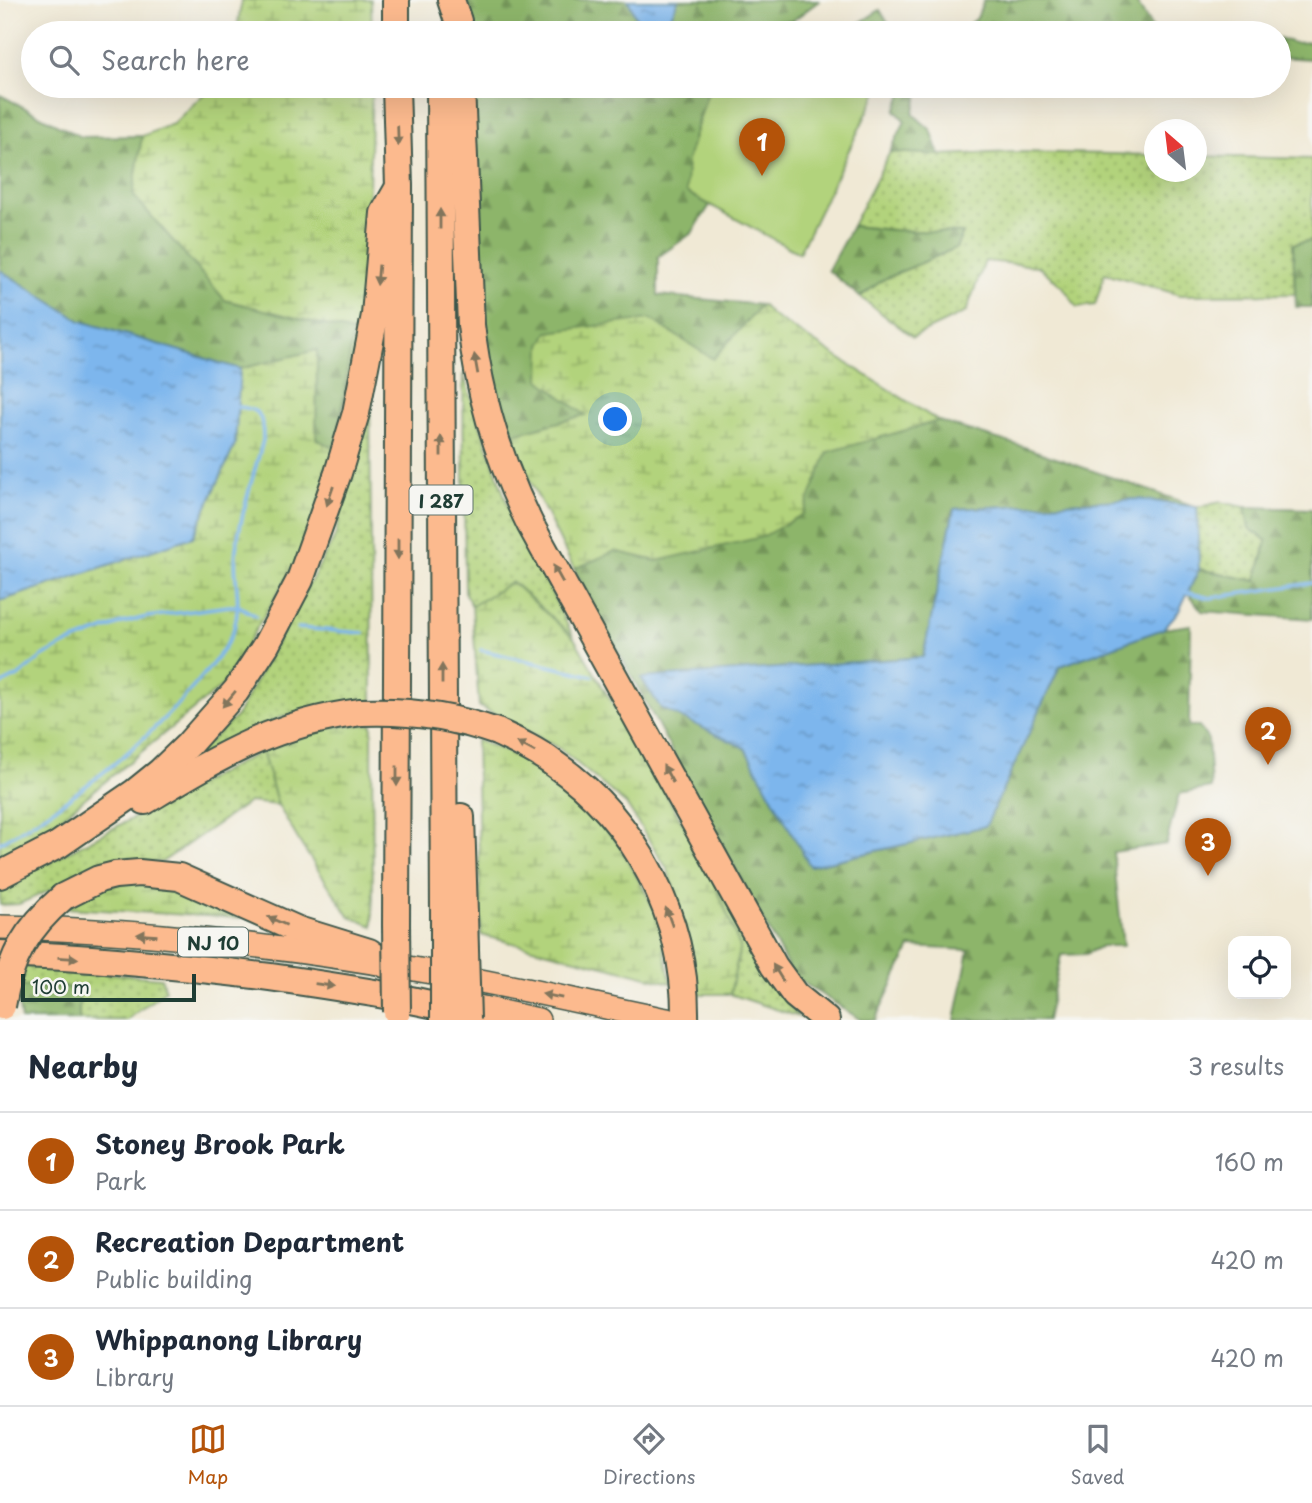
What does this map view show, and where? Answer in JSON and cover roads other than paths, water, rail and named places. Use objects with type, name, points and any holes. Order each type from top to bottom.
[{"type":"highway","points":[[396,0],[396,21]]},
{"type":"highway","points":[[440,21],[441,0]]},
{"type":"highway","points":[[451,0],[458,21]]},
{"type":"highway","name":"I 287","points":[[396,98],[399,187],[397,1017]]},
{"type":"highway","name":"I 287","points":[[440,98],[442,726],[454,914],[444,1020]]},
{"type":"highway","points":[[462,98],[475,357],[495,442],[506,474],[530,524],[774,966],[795,995],[826,1020]]},
{"type":"highway","points":[[0,876],[58,845],[160,772],[236,691],[266,645],[304,568],[356,413],[375,315],[384,213],[399,187]]},
{"type":"highway","points":[[0,876],[26,868],[79,841],[245,744],[312,720],[361,712],[397,711],[435,715],[497,732],[526,746],[573,778],[601,804],[632,842],[647,867],[673,929],[683,984],[685,1020]]},
{"type":"highway","points":[[2,1013],[6,982],[17,952],[45,913],[63,897],[99,879],[115,875],[139,873],[179,877],[298,930],[369,952],[385,964]]},
{"type":"highway","points":[[454,914],[467,1020]]},
{"type":"highway","name":"NJ 10","points":[[0,954],[112,960],[368,990]]},
{"type":"highway","points":[[368,990],[495,1020]]},
{"type":"main road","name":"NJ 10","points":[[0,927],[157,936],[271,948],[445,974],[667,1020]]},
{"type":"main road","name":"NJ 10","points":[[368,990],[471,1006],[538,1020]]},
{"type":"water","points":[[628,0],[678,0],[669,21],[638,21]]},
{"type":"water","points":[[0,270],[81,321],[240,369],[235,445],[193,537],[0,601]]},
{"type":"water","points":[[1138,499],[1197,507],[1199,569],[1179,611],[1163,629],[1060,666],[986,826],[810,866],[745,748],[661,708],[641,678],[923,657],[954,509]]},
{"type":"waterway","points":[[0,843],[84,787],[136,745],[184,698],[229,640],[238,607],[235,559],[238,535],[263,440],[261,420],[256,412],[237,407]]},
{"type":"waterway","points":[[1186,592],[1210,598],[1312,583]]},
{"type":"waterway","points":[[0,685],[66,644],[122,623],[229,606],[239,606],[256,616]]},
{"type":"waterway","points":[[298,628],[364,633]]},
{"type":"waterway","points":[[481,650],[592,676]]},
{"type":"place","name":"Stoney Brook Park","points":[[762,176]]},
{"type":"place","name":"Recreation Department","points":[[1268,765]]},
{"type":"place","name":"Whippanong Library","points":[[1208,876]]}]
